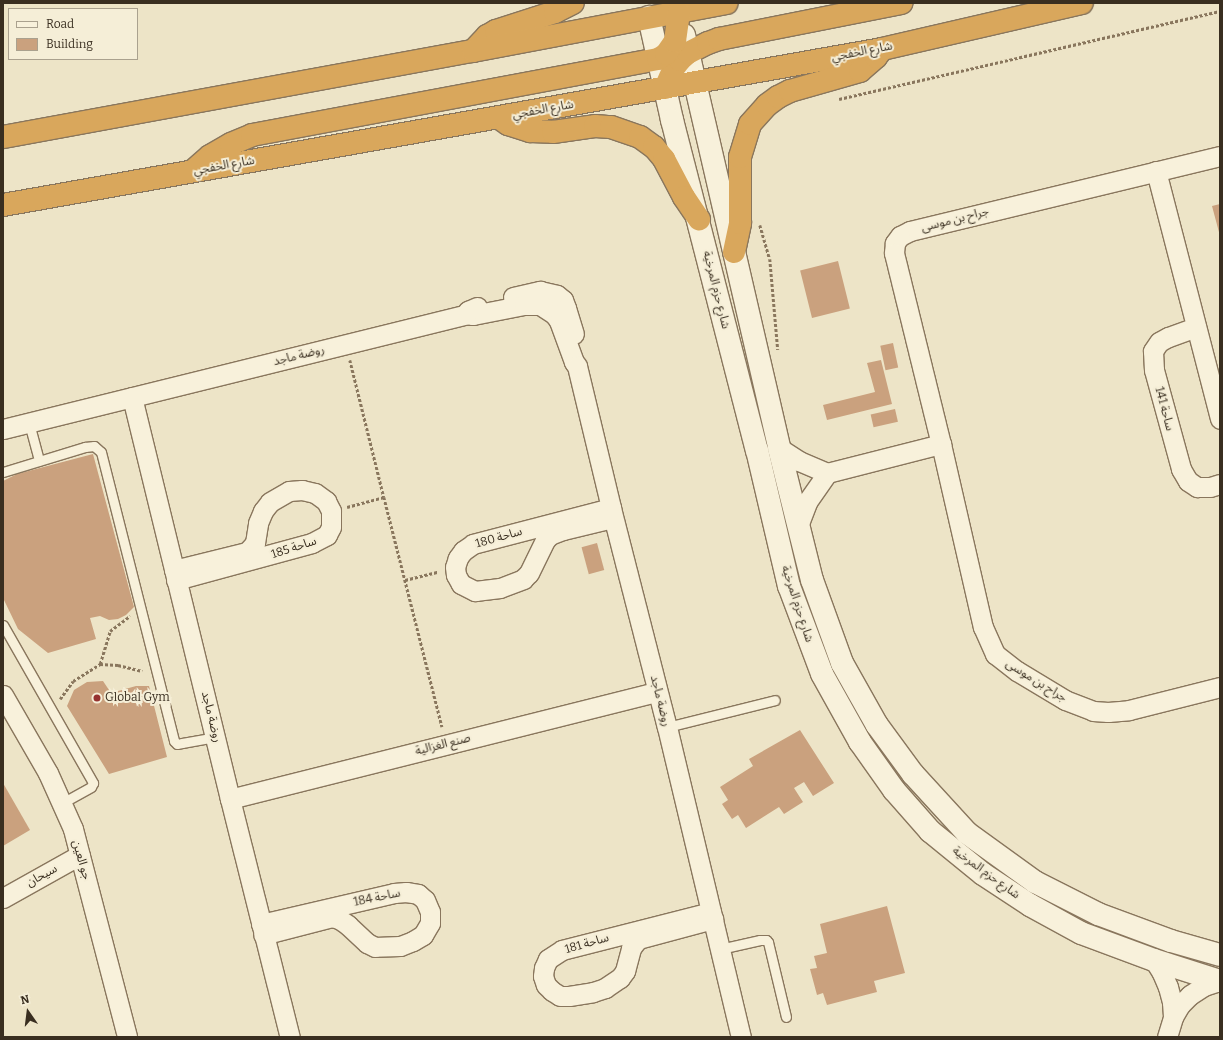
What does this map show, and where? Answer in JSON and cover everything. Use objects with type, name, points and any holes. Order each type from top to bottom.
[{"type":"highway","points":[[473,51],[487,36],[496,31],[555,12],[573,3]]},
{"type":"highway","points":[[3,137],[473,51],[648,10],[726,3]]},
{"type":"highway","points":[[665,88],[674,68],[688,53],[719,39],[901,3]]},
{"type":"highway","name":"شارع الخفجي","points":[[3,205],[499,118],[882,48],[1082,3]]},
{"type":"highway","points":[[193,171],[210,156],[231,144],[252,135],[658,59],[666,54],[675,41],[678,8]]},
{"type":"highway","points":[[734,252],[740,223],[740,157],[750,124],[767,105],[778,97],[790,91],[860,71],[876,57],[882,48]]},
{"type":"highway","points":[[499,118],[508,124],[530,131],[553,132],[595,126],[627,131],[640,137],[654,147],[664,159],[684,197],[698,219]]},
{"type":"street","name":"شارع حزم المرخية","points":[[678,8],[779,448],[812,580],[842,662],[881,731],[913,774],[968,834],[1035,882],[1098,914],[1171,941],[1220,955]]},
{"type":"street","name":"شارع حزم المرخية","points":[[648,10],[665,88],[757,450],[789,586],[822,674],[860,742],[894,790],[930,831],[983,874],[1030,905],[1081,933],[1154,960],[1220,981]]},
{"type":"street","name":"جراح بن موسى","points":[[1220,156],[910,231],[897,240],[895,243],[894,253],[895,263],[941,444],[983,627],[995,654],[1065,700],[1093,711],[1108,712],[1130,710],[1220,688]]},
{"type":"street","points":[[1156,171],[1220,419]]},
{"type":"street","name":"روضة ماجد","points":[[3,429],[466,314],[473,315],[524,305],[540,305],[554,314],[559,321],[574,362],[577,366],[741,1037]]},
{"type":"street","name":"ساحة 141","points":[[1196,327],[1168,337],[1159,342],[1154,351],[1154,370],[1181,469],[1188,481],[1198,487],[1210,487],[1220,484]]},
{"type":"street","name":"روضة ماجد","points":[[132,397],[262,929],[290,1037]]},
{"type":"street","points":[[779,448],[799,461],[827,473],[941,444]]},
{"type":"street","points":[[798,526],[807,502],[827,473]]},
{"type":"street","name":"ساحة 185","points":[[302,490],[315,493],[326,501],[331,511],[331,527],[327,535],[312,543],[277,554],[175,575],[247,552],[255,543],[258,523],[263,511],[270,502],[289,491],[302,490]]},
{"type":"street","points":[[455,567],[456,575],[461,584],[475,591],[500,588],[522,579],[534,566],[545,540],[555,532],[612,513]]},
{"type":"street","name":"ساحة 180","points":[[455,567],[460,555],[473,544],[512,534],[612,513]]},
{"type":"street","points":[[257,531],[265,545],[277,554]]},
{"type":"street","points":[[512,534],[526,543],[538,555]]},
{"type":"street","name":"صنع الغزالية","points":[[230,799],[657,692]]},
{"type":"street","name":"جو العين","points":[[3,695],[62,803],[80,855],[127,1037]]},
{"type":"street","name":"سيحان","points":[[3,898],[80,855]]},
{"type":"street","name":"ساحة 184","points":[[406,892],[418,894],[425,900],[430,912],[430,923],[423,935],[413,941],[393,947],[375,947],[367,943],[339,918],[332,917],[262,929],[360,901],[394,893],[406,892]]},
{"type":"street","points":[[356,932],[355,922],[360,901]]},
{"type":"street","name":"ساحة 181","points":[[712,915],[638,939],[633,944],[624,971],[620,978],[615,983],[605,988],[593,992],[560,996],[552,992],[546,985],[543,976],[544,968],[548,959],[562,950],[602,939],[712,915]]},
{"type":"street","points":[[602,939],[616,945],[628,956]]},
{"type":"street","points":[[1154,960],[1168,987],[1172,1002],[1173,1017]]},
{"type":"street","points":[[1167,1037],[1173,1017],[1180,1005],[1190,995],[1204,986],[1220,981]]},
{"type":"lane","points":[[29,422],[39,461]]},
{"type":"lane","points":[[3,472],[85,447],[94,446],[101,452],[174,741],[177,744],[216,737]]},
{"type":"lane","points":[[3,625],[93,783],[91,787],[62,803]]},
{"type":"lane","points":[[666,728],[775,700]]},
{"type":"lane","points":[[720,949],[760,940],[766,940],[768,942],[786,1017]]},
{"type":"path","points":[[832,101],[1220,11]]},
{"type":"path","points":[[758,218],[770,259],[778,354]]},
{"type":"path","points":[[346,344],[446,744]]},
{"type":"path","points":[[331,511],[384,497]]},
{"type":"path","points":[[405,580],[455,567]]},
{"type":"path","points":[[100,664],[110,631],[126,618],[141,611]]},
{"type":"path","points":[[52,711],[73,682],[100,664],[118,664],[157,675]]},
{"type":"building","points":[[1220,204],[1220,236],[1212,206]]},
{"type":"building","points":[[838,261],[850,309],[812,318],[800,270]]},
{"type":"building","points":[[893,343],[898,367],[885,370],[880,346]]},
{"type":"building","points":[[881,360],[892,404],[827,420],[823,405],[875,392],[867,363]]},
{"type":"building","points":[[895,409],[898,422],[874,427],[871,415]]},
{"type":"building","points":[[93,454],[134,607],[126,615],[118,619],[109,620],[100,616],[90,618],[96,639],[48,653],[18,629],[3,598],[3,481],[17,474]]},
{"type":"building","points":[[597,543],[604,570],[589,574],[582,547]]},
{"type":"building","points":[[103,681],[111,693],[136,686],[149,686],[167,757],[109,774],[67,706],[74,690],[87,682]]},
{"type":"building","points":[[800,730],[834,783],[813,796],[804,782],[794,788],[803,802],[784,814],[779,807],[746,828],[738,815],[732,819],[722,804],[728,800],[720,787],[753,766],[749,759]]},
{"type":"building","points":[[3,783],[30,830],[3,846]]},
{"type":"building","points":[[887,906],[905,973],[874,981],[877,992],[827,1005],[823,993],[817,995],[810,969],[817,968],[814,956],[827,953],[820,924]]},
{"type":"place","name":"Global Gym","points":[[97,698]]}]
